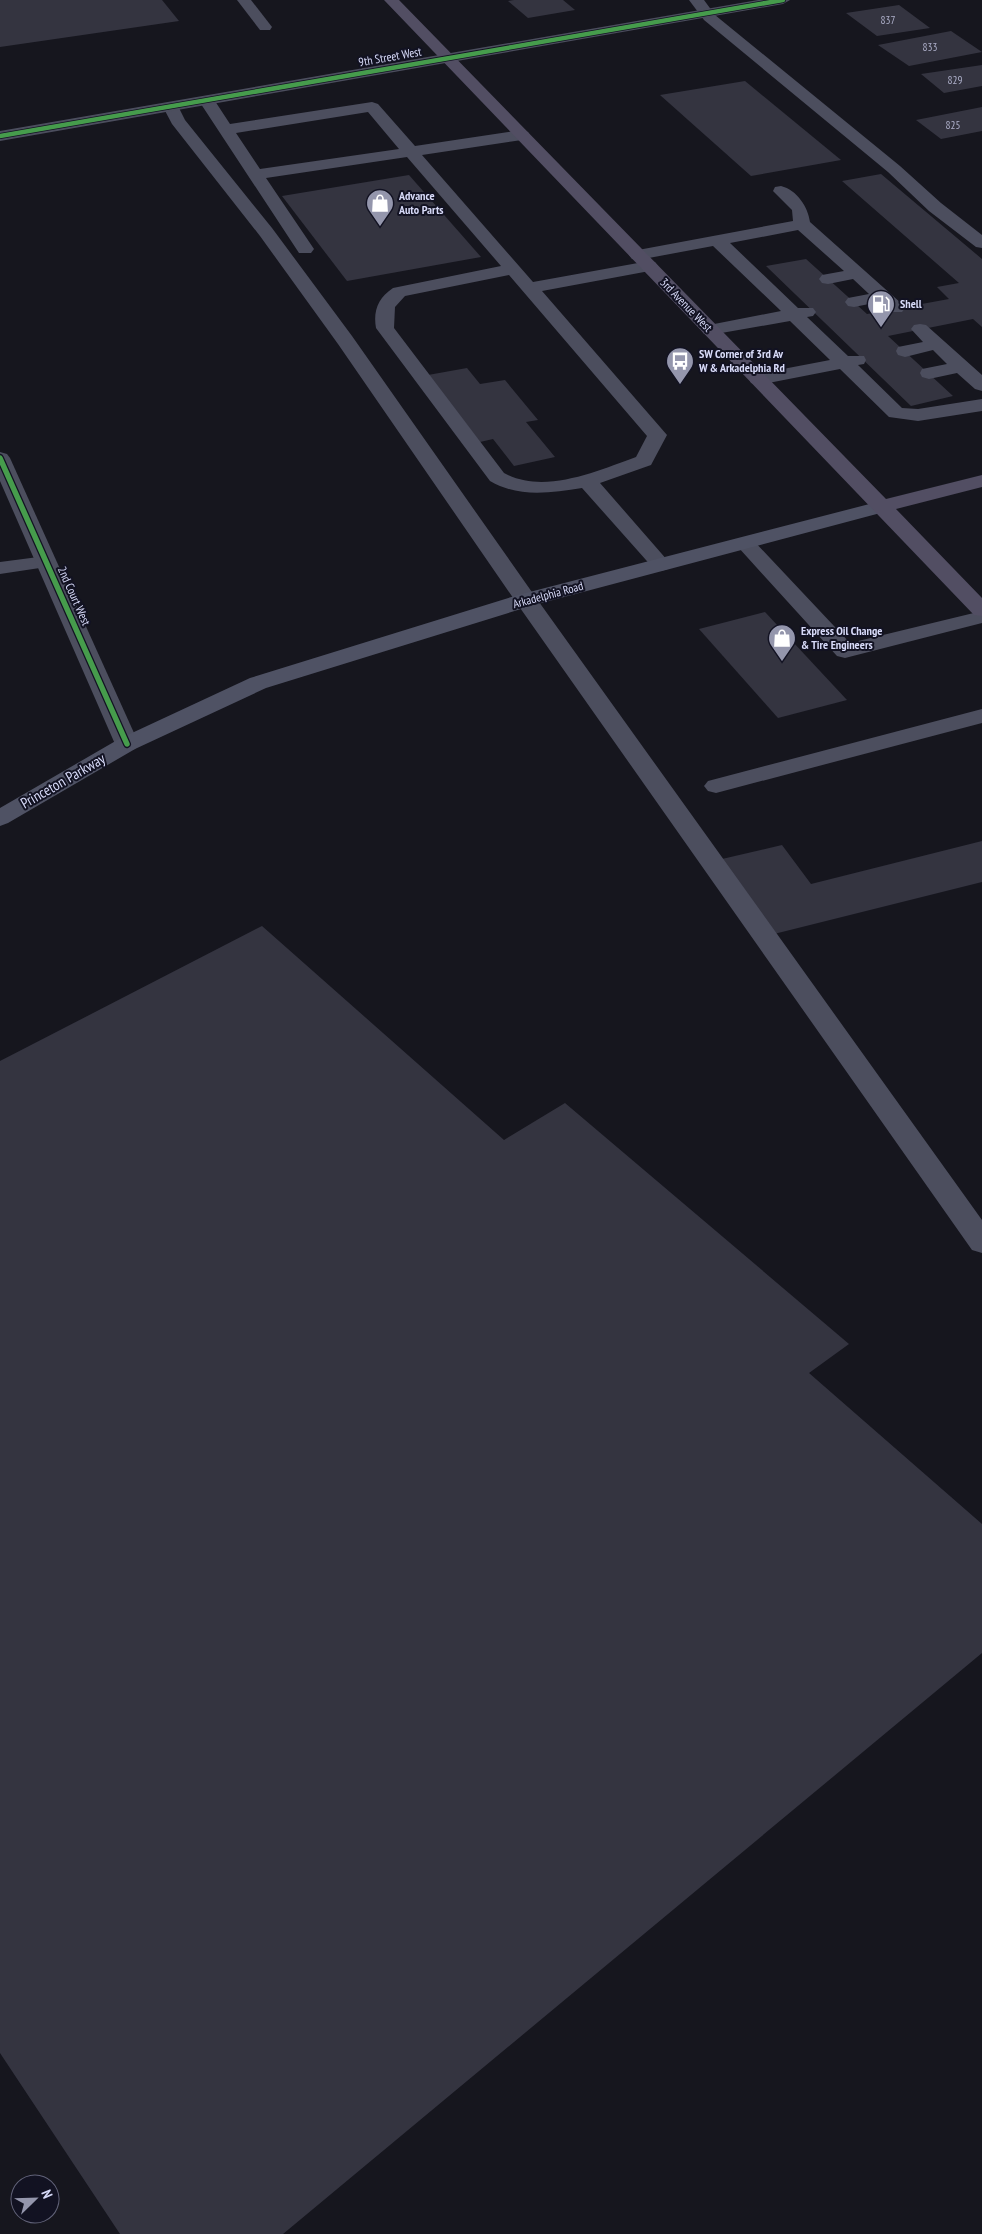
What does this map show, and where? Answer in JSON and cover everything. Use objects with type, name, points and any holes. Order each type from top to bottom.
[{"type":"main road","name":"3rd Avenue West","points":[[391,0],[982,610]]},
{"type":"main road","name":"Arkadelphia Road","points":[[127,744],[258,682],[526,600],[982,481]]},
{"type":"main road","name":"Princeton Parkway","points":[[0,818],[127,744]]},
{"type":"street","points":[[244,0],[266,26]]},
{"type":"street","points":[[696,0],[705,9],[706,13],[894,169],[935,207],[982,243]]},
{"type":"street","name":"9th Street West","points":[[0,136],[783,0]]},
{"type":"street","points":[[207,101],[305,249]]},
{"type":"street","points":[[171,107],[178,121],[266,232],[345,340],[526,600],[982,1242]]},
{"type":"street","points":[[225,130],[372,107],[513,269],[529,288],[657,435],[644,461],[587,481],[547,487],[523,486],[504,482],[497,476],[385,328],[384,314],[387,301],[399,292],[513,269]]},
{"type":"street","points":[[255,175],[522,134]]},
{"type":"street","points":[[781,191],[800,209],[802,224],[890,302],[854,302]]},
{"type":"street","points":[[529,288],[644,261],[717,240],[802,224]]},
{"type":"street","points":[[717,240],[896,413],[918,415],[982,405]]},
{"type":"street","points":[[828,279],[858,273]]},
{"type":"street","points":[[769,290],[788,287]]},
{"type":"street","points":[[710,330],[812,310]]},
{"type":"street","points":[[920,329],[982,385]]},
{"type":"street","points":[[817,337],[836,334]]},
{"type":"street","points":[[905,351],[937,344]]},
{"type":"street","points":[[758,379],[862,359]]},
{"type":"street","points":[[929,373],[962,366]]},
{"type":"street","points":[[867,386],[886,382]]},
{"type":"street","name":"2nd Court West","points":[[0,458],[127,744]]},
{"type":"street","points":[[587,481],[661,565]]},
{"type":"street","points":[[745,543],[845,651],[982,617]]},
{"type":"street","points":[[0,568],[46,562]]},
{"type":"street","points":[[716,786],[982,716]]},
{"type":"building","points":[[0,0],[162,0],[179,21],[0,47]]},
{"type":"building","points":[[563,0],[575,10],[528,18],[508,1]]},
{"type":"building","points":[[899,5],[930,28],[877,36],[846,13]]},
{"type":"building","points":[[951,31],[982,52],[909,66],[878,45]]},
{"type":"building","points":[[982,65],[982,86],[944,93],[921,74]]},
{"type":"building","points":[[745,81],[841,160],[751,176],[660,95]]},
{"type":"building","points":[[982,107],[982,131],[941,139],[916,120]]},
{"type":"building","name":"Shell","points":[[881,174],[982,259],[982,327],[973,319],[888,336],[953,396],[911,406],[766,266],[806,259],[867,314],[949,299],[937,287],[959,283],[842,181]]},
{"type":"building","name":"Advance Auto Parts","points":[[409,175],[481,257],[347,281],[282,196]]},
{"type":"building","points":[[467,368],[480,384],[505,380],[538,420],[526,422],[555,457],[514,466],[493,439],[480,442],[428,375]]},
{"type":"building","points":[[765,612],[847,700],[778,718],[699,629]]},
{"type":"building","points":[[982,841],[982,882],[774,934],[722,859],[782,845],[811,884]]},
{"type":"building","points":[[262,926],[504,1140],[565,1103],[849,1344],[809,1373],[982,1524],[982,1653],[283,2234],[120,2234],[0,2053],[0,1061]]},
{"type":"cycle path","points":[[0,136],[783,0]]},
{"type":"cycle path","points":[[0,458],[127,744]]},
{"type":"place","name":"Advance Auto Parts","points":[[380,227]]},
{"type":"place","name":"Shell","points":[[881,328]]},
{"type":"place","name":"SW Corner of 3rd Av W & Arkadelphia Rd","points":[[680,385]]},
{"type":"place","name":"Express Oil Change & Tire Engineers","points":[[782,662]]}]
